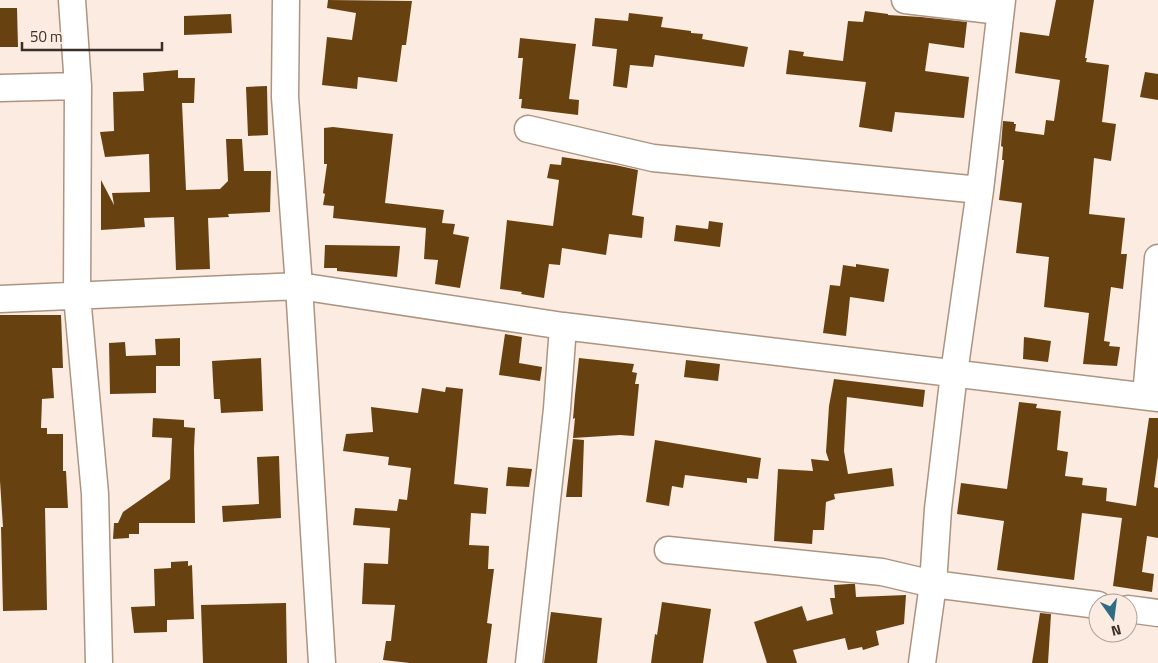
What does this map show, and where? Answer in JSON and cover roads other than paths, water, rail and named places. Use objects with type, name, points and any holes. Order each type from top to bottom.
[{"type":"street","points":[[72,0],[78,86],[77,296],[95,494],[99,663]]},
{"type":"street","points":[[286,0],[285,97],[299,286],[322,663]]},
{"type":"street","points":[[905,0],[1001,6],[980,190],[954,373],[938,509],[933,584],[922,663]]},
{"type":"street","points":[[0,88],[78,86]]},
{"type":"street","points":[[528,129],[653,158],[980,190]]},
{"type":"street","points":[[0,300],[299,286],[563,326],[1152,397],[1158,258]]},
{"type":"street","points":[[529,663],[557,409],[563,326]]},
{"type":"street","points":[[668,550],[882,572],[933,584],[1088,604]]},
{"type":"street","points":[[1138,610],[1158,613]]}]
